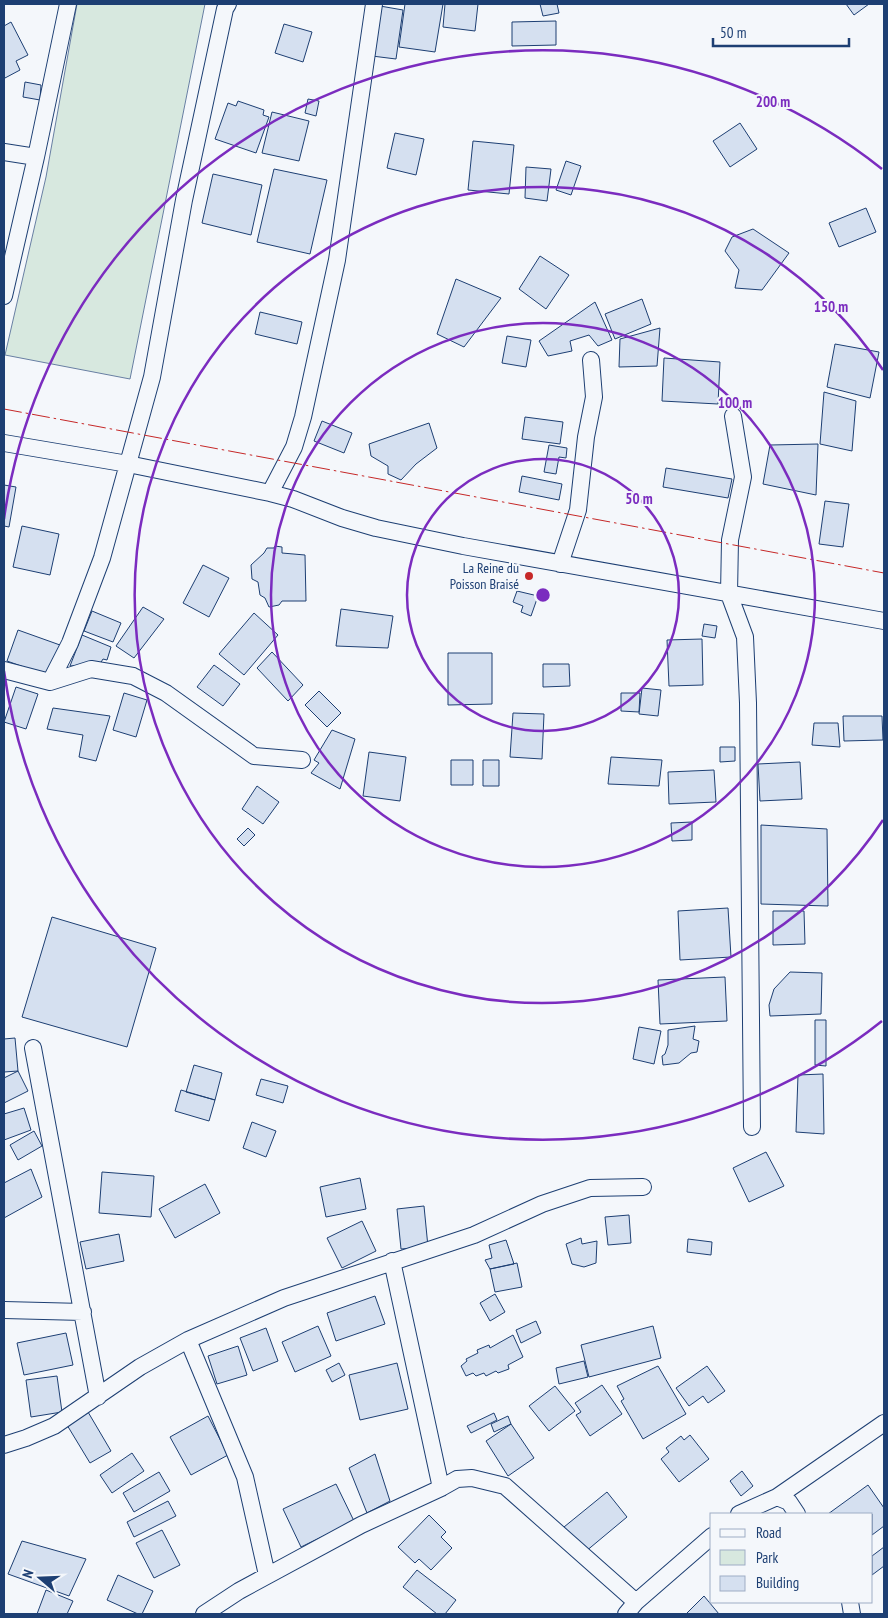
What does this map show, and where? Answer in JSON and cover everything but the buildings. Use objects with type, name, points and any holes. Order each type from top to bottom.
[{"type":"street","points":[[4,296],[36,158],[68,4]]},
{"type":"street","points":[[50,682],[70,643],[99,566],[152,377],[184,200],[225,9],[228,4]]},
{"type":"street","points":[[270,493],[294,447],[303,418],[335,270],[374,4]]},
{"type":"street","points":[[4,152],[36,158]]},
{"type":"street","points":[[560,564],[578,510],[586,437],[594,397],[591,360]]},
{"type":"street","points":[[733,416],[743,477],[730,540],[729,594],[745,638],[748,693],[752,1127]]},
{"type":"street","points":[[4,443],[128,464],[270,493],[293,499],[342,518],[376,528],[463,546],[884,621]]},
{"type":"street","points":[[4,670],[50,682],[91,669],[133,676],[166,693],[254,756],[302,760]]},
{"type":"street","points":[[33,1048],[98,1397]]},
{"type":"street","points":[[4,1445],[54,1426],[140,1368],[188,1340],[284,1298],[474,1235],[542,1204],[590,1188],[644,1187]]},
{"type":"street","points":[[392,1261],[441,1488]]},
{"type":"street","points":[[4,1310],[83,1312]]},
{"type":"street","points":[[188,1340],[245,1477],[267,1575]]},
{"type":"street","points":[[741,1513],[777,1497],[884,1423]]},
{"type":"street","points":[[204,1614],[267,1575],[361,1525],[457,1479],[472,1478],[505,1486],[631,1608],[710,1538]]},
{"type":"street","points":[[777,1497],[789,1502],[796,1513]]},
{"type":"green space","points":[[77,4],[205,4],[130,379],[5,355],[46,177]]},
{"type":"power","points":[[4,409],[884,573]]},
{"type":"place","name":"La Reine du Poisson Braisé","points":[[529,576]]}]
